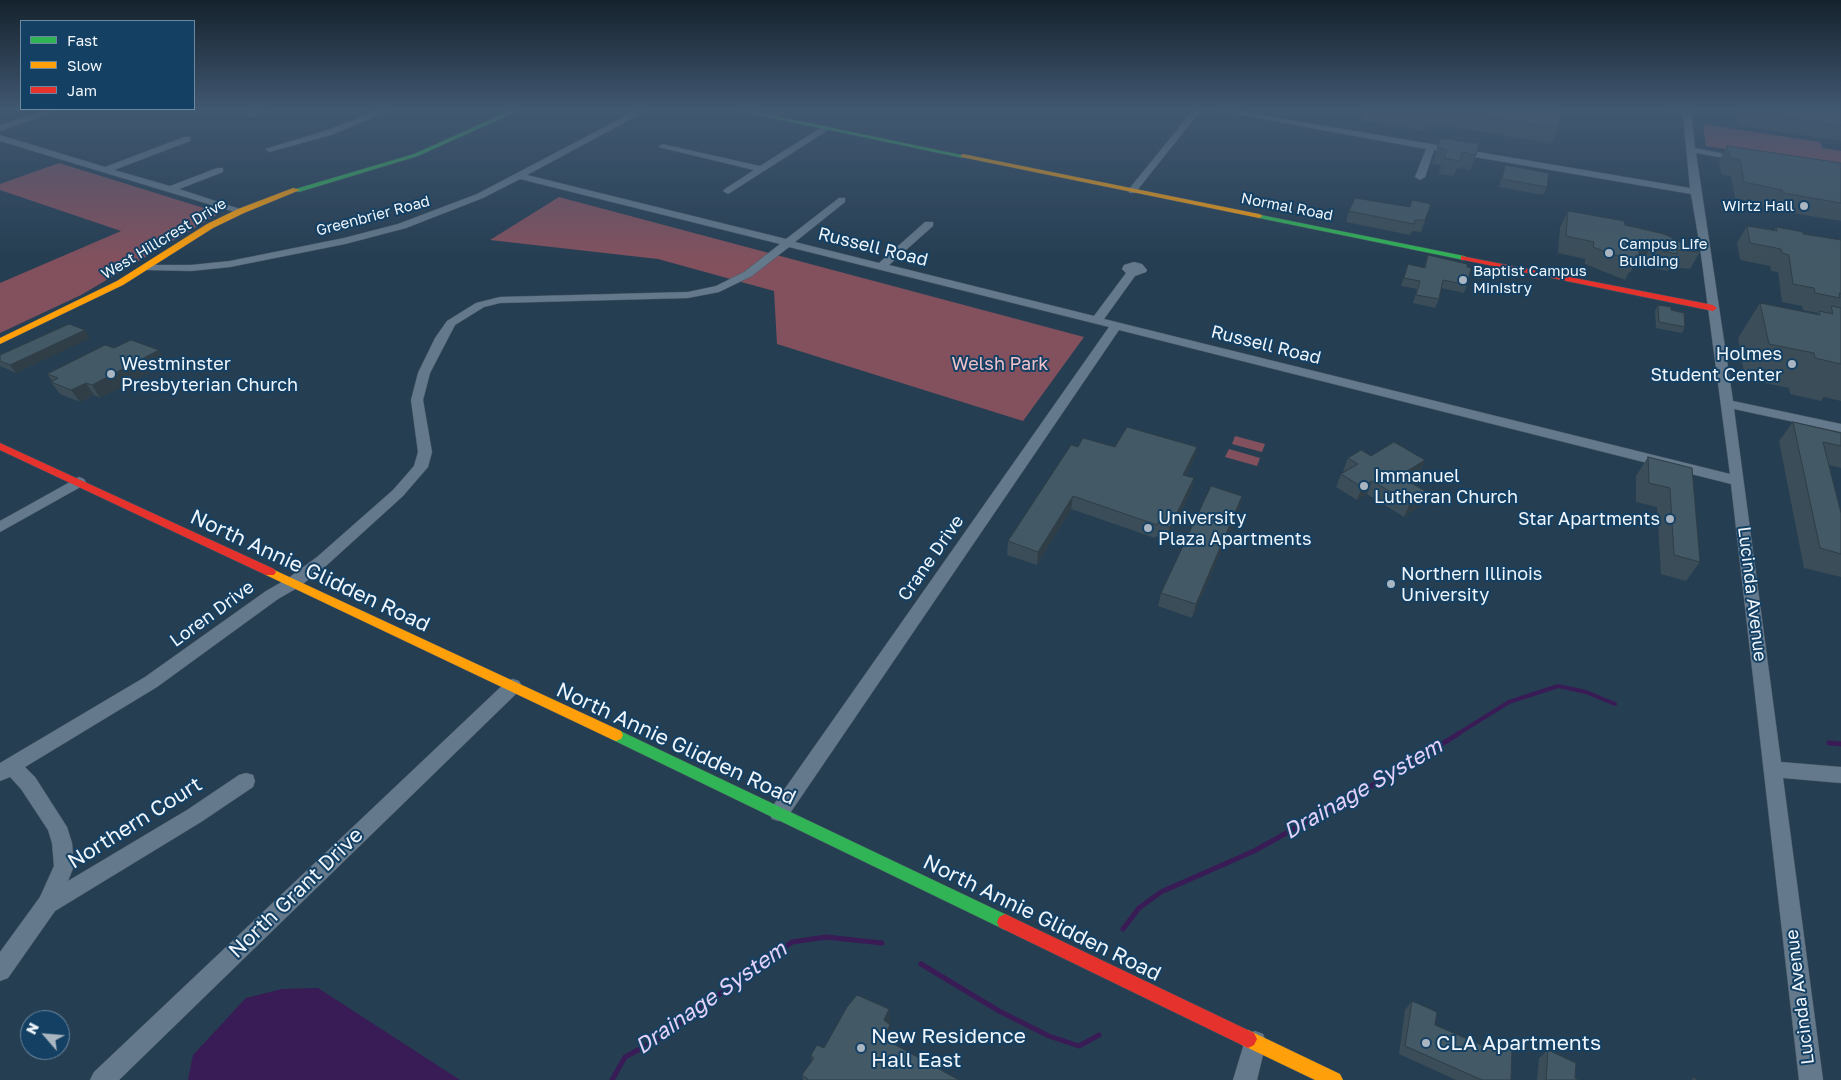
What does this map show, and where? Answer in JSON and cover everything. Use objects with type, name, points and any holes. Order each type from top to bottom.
[{"type":"street","points":[[75,160],[241,211]]},
{"type":"street","points":[[107,170],[132,160]]},
{"type":"street","name":"West Hillcrest Drive","points":[[0,341],[68,310],[147,268],[193,236],[241,211],[297,190],[396,160]]},
{"type":"street","name":"Greenbrier Road","points":[[147,268],[216,266],[368,236],[457,206],[549,160]]},
{"type":"street","points":[[720,160],[761,170]]},
{"type":"street","points":[[728,191],[776,160]]},
{"type":"street","name":"Normal Road","points":[[983,160],[1713,308]]},
{"type":"street","points":[[1132,191],[1157,160]]},
{"type":"street","points":[[1420,177],[1426,160]]},
{"type":"street","points":[[1514,160],[1695,192]]},
{"type":"street","name":"Lucinda Avenue","points":[[1693,160],[1695,192],[1738,481],[1811,1080]]},
{"type":"street","points":[[172,189],[220,170]]},
{"type":"street","name":"Russell Road","points":[[520,176],[1738,481]]},
{"type":"street","points":[[785,243],[842,200]]},
{"type":"street","points":[[882,266],[929,224]]},
{"type":"street","name":"Loren Drive","points":[[6,769],[150,682],[272,595],[293,583],[322,561],[398,493],[421,467],[425,452],[417,400],[424,373],[441,338],[455,320],[475,307],[515,299],[707,293],[738,280],[785,243]]},
{"type":"street","points":[[1096,321],[1132,272]]},
{"type":"street","name":"Crane Drive","points":[[779,813],[1116,326]]},
{"type":"street","points":[[1727,404],[1841,428]]},
{"type":"street","points":[[1789,418],[1799,429],[1813,437]]},
{"type":"street","name":"North Annie Glidden Road","points":[[0,446],[513,686],[600,730],[779,813],[1334,1080]]},
{"type":"street","points":[[0,527],[79,482]]},
{"type":"street","name":"North Grant Drive","points":[[102,1080],[513,686]]},
{"type":"street","points":[[1774,768],[1841,775]]},
{"type":"street","points":[[0,970],[48,904],[64,866],[62,843],[57,827],[48,811],[6,769]]},
{"type":"street","name":"Northern Court","points":[[48,904],[194,816],[246,781]]},
{"type":"street","points":[[1245,1080],[1255,1042]]},
{"type":"green space","points":[[1794,160],[1841,160],[1841,168]]},
{"type":"green space","points":[[59,163],[220,213],[81,295],[0,333],[0,283],[121,231],[0,190],[0,184]]},
{"type":"green space","name":"Welsh Park","points":[[559,197],[1084,337],[1023,421],[777,344],[774,291],[658,259],[490,240]]},
{"type":"green space","points":[[1235,436],[1265,444],[1262,452],[1232,444]]},
{"type":"green space","points":[[1229,449],[1260,458],[1257,466],[1225,457]]},
{"type":"shaded area","points":[[318,988],[460,1080],[188,1080],[193,1055],[246,998],[282,989]]},
{"type":"building","points":[[1740,160],[1824,160],[1841,163],[1841,203],[1783,193],[1782,190],[1744,182]]},
{"type":"building","points":[[1505,165],[1549,173],[1547,187],[1502,179]]},
{"type":"building","points":[[1355,198],[1410,207],[1412,200],[1431,204],[1425,220],[1415,220],[1414,224],[1349,211]]},
{"type":"building","points":[[1568,211],[1624,221],[1625,225],[1664,234],[1700,252],[1677,250],[1677,254],[1650,248],[1639,250],[1639,255],[1636,255],[1634,262],[1593,247],[1594,242],[1566,236]]},
{"type":"building","points":[[1747,226],[1777,231],[1776,227],[1803,232],[1803,234],[1841,240],[1840,298],[1815,293],[1814,288],[1793,284],[1789,255],[1782,253],[1781,249],[1750,243]]},
{"type":"building","points":[[1428,255],[1467,264],[1467,267],[1471,268],[1467,285],[1443,280],[1439,299],[1416,295],[1420,281],[1404,278],[1408,264],[1425,268]]},
{"type":"building","points":[[1760,303],[1820,315],[1819,311],[1833,314],[1831,306],[1841,308],[1841,364],[1815,358],[1814,353],[1769,344]]},
{"type":"building","points":[[1658,305],[1671,307],[1671,310],[1684,313],[1685,327],[1659,322]]},
{"type":"building","points":[[69,324],[85,330],[10,365],[0,361],[0,355]]},
{"type":"building","points":[[131,340],[159,350],[92,385],[86,383],[71,390],[51,382],[58,378],[47,374],[105,345],[114,348]]},
{"type":"building","points":[[1793,422],[1841,433],[1841,446],[1823,442],[1841,513],[1841,554],[1820,548]]},
{"type":"building","points":[[1127,427],[1197,447],[1183,475],[1194,478],[1170,527],[1158,523],[1157,525],[1073,496],[1038,552],[1008,541],[1071,445],[1078,447],[1083,438],[1115,447]]},
{"type":"building","points":[[1394,442],[1425,460],[1399,476],[1427,492],[1410,503],[1372,481],[1362,487],[1341,474],[1358,464],[1348,458],[1361,450],[1371,456]]},
{"type":"building","points":[[1648,457],[1692,468],[1700,562],[1674,555],[1670,488],[1649,483]]},
{"type":"building","points":[[1211,486],[1242,496],[1196,604],[1161,593]]},
{"type":"building","name":"New Residence Hall East","points":[[857,995],[889,1009],[884,1020],[890,1025],[883,1038],[959,1080],[807,1080],[802,1075],[814,1058],[811,1055],[817,1045],[824,1048],[847,1007]]},
{"type":"building","name":"CLA Apartments","points":[[1412,1001],[1437,1012],[1435,1025],[1502,1054],[1503,1046],[1512,1050],[1511,1080],[1482,1080],[1405,1046]]},
{"type":"building","points":[[1548,1050],[1576,1063],[1575,1078],[1579,1080],[1546,1080]]},
{"type":"waterway","name":"Drainage System","points":[[1456,735],[1509,702],[1558,686],[1586,692],[1615,704]]},
{"type":"waterway","name":"Drainage System","points":[[1123,929],[1139,908],[1161,892],[1254,851],[1402,769],[1458,734]]},
{"type":"waterway","points":[[1829,743],[1841,744]]},
{"type":"waterway","name":"Drainage System","points":[[612,1080],[625,1057],[655,1041],[792,942],[826,937],[882,943]]},
{"type":"waterway","name":"Drainage System","points":[[921,964],[999,1011],[1049,1036],[1079,1046],[1099,1035]]},
{"type":"traffic: fast","points":[[296,190],[397,160]]},
{"type":"traffic: fast","points":[[1259,216],[1464,258]]},
{"type":"traffic: fast","points":[[616,735],[1005,922]]},
{"type":"traffic: slow","points":[[985,160],[1259,216]]},
{"type":"traffic: slow","points":[[0,341],[120,283],[210,226],[241,211],[296,190]]},
{"type":"traffic: slow","points":[[270,572],[616,735]]},
{"type":"traffic: slow","points":[[1248,1039],[1334,1080]]},
{"type":"traffic: jam","points":[[1464,258],[1713,308]]},
{"type":"traffic: jam","points":[[0,446],[270,572]]},
{"type":"traffic: jam","points":[[1005,922],[1248,1039]]},
{"type":"place","name":"Wirtz Hall","points":[[1804,206]]},
{"type":"place","name":"Campus Life Building","points":[[1609,253]]},
{"type":"place","name":"Baptist Campus Ministry","points":[[1463,280]]},
{"type":"place","name":"Holmes Student Center","points":[[1792,364]]},
{"type":"place","name":"Westminster Presbyterian Church","points":[[111,374]]},
{"type":"place","name":"Immanuel Lutheran Church","points":[[1364,486]]},
{"type":"place","name":"Star Apartments","points":[[1670,519]]},
{"type":"place","name":"University Plaza Apartments","points":[[1148,528]]},
{"type":"place","name":"Northern Illinois University","points":[[1391,584]]},
{"type":"place","name":"CLA Apartments","points":[[1426,1043]]},
{"type":"place","name":"New Residence Hall East","points":[[861,1048]]}]
